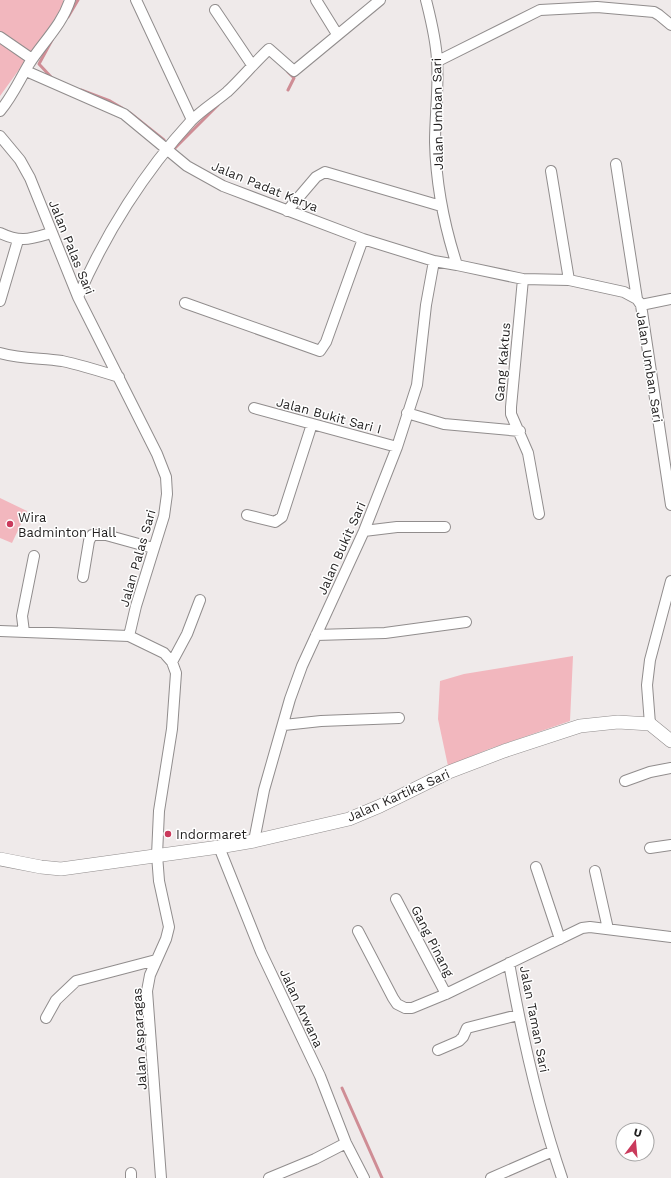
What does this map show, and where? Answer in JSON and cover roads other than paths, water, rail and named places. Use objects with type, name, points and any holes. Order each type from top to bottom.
[{"type":"main road","name":"Jalan Kartika Sari","points":[[0,859],[41,867],[61,869],[254,841],[349,819],[380,806],[449,772],[504,751],[580,726],[618,722],[650,724]]},
{"type":"main road","points":[[650,724],[671,741]]},
{"type":"street","points":[[0,111],[12,97],[32,59],[64,17],[70,0]]},
{"type":"street","points":[[136,0],[192,120]]},
{"type":"street","points":[[316,0],[337,34]]},
{"type":"street","points":[[78,297],[109,234],[133,195],[192,120],[227,92],[269,49],[294,71],[380,0]]},
{"type":"street","name":"Jalan Umban Sari","points":[[426,0],[435,37],[438,61],[435,143],[441,206],[447,234],[457,265],[523,279],[569,280],[624,292],[639,302],[671,505]]},
{"type":"street","points":[[438,61],[540,10],[572,4],[597,8],[654,12],[659,14],[671,25]]},
{"type":"street","points":[[215,10],[252,65]]},
{"type":"street","points":[[0,37],[32,59]]},
{"type":"street","name":"Jalan Padat Karya","points":[[26,71],[124,114],[187,166],[223,186],[363,239],[434,261],[457,265]]},
{"type":"street","name":"Jalan Palas Sari","points":[[0,136],[20,160],[38,198],[78,297],[157,454],[166,477],[167,494],[164,516],[153,548],[129,636]]},
{"type":"street","points":[[616,164],[639,302],[671,299]]},
{"type":"street","points":[[551,171],[569,280]]},
{"type":"street","points":[[287,211],[316,177],[325,172],[441,206]]},
{"type":"street","points":[[0,233],[18,240],[25,240],[51,233]]},
{"type":"street","points":[[185,303],[320,351],[326,342],[363,239]]},
{"type":"street","points":[[0,301],[18,240]]},
{"type":"street","name":"Jalan Bukit Sari","points":[[254,841],[264,790],[284,725],[290,699],[316,636],[364,531],[397,446],[417,384],[426,305],[434,261]]},
{"type":"street","name":"Gang Kaktus","points":[[523,279],[511,414],[520,431],[528,453],[539,514]]},
{"type":"street","points":[[0,353],[17,358],[61,361],[119,377]]},
{"type":"street","name":"Jalan Bukit Sari I","points":[[254,408],[397,446]]},
{"type":"street","points":[[407,413],[444,424],[520,431]]},
{"type":"street","points":[[247,515],[275,522],[282,517],[312,424]]},
{"type":"street","points":[[364,531],[445,526]]},
{"type":"street","points":[[83,577],[89,541],[92,535],[106,535],[153,548]]},
{"type":"street","points":[[24,632],[22,616],[34,556]]},
{"type":"street","points":[[650,724],[647,685],[650,660],[671,581]]},
{"type":"street","points":[[172,662],[186,634],[200,600]]},
{"type":"street","points":[[316,636],[386,633],[466,622]]},
{"type":"street","points":[[0,631],[129,636],[164,653],[172,662],[176,672],[172,729],[159,811],[157,855]]},
{"type":"street","points":[[284,725],[321,721],[399,718]]},
{"type":"street","points":[[625,781],[650,772],[671,768]]},
{"type":"street","points":[[650,848],[671,845]]},
{"type":"street","name":"Jalan Arwana","points":[[219,847],[261,952],[320,1076],[346,1143],[364,1178]]},
{"type":"street","name":"Jalan Asparagas","points":[[157,855],[159,881],[169,927],[166,939],[150,975],[147,991],[161,1178]]},
{"type":"street","points":[[536,867],[560,939]]},
{"type":"street","points":[[595,872],[608,929]]},
{"type":"street","name":"Gang Pinang","points":[[396,899],[446,994]]},
{"type":"street","name":"Jalan Taman Sari","points":[[562,1178],[552,1150],[527,1055],[509,963],[582,928],[590,927],[671,937]]},
{"type":"street","points":[[358,931],[397,1004],[405,1008],[412,1008],[446,994],[509,963]]},
{"type":"street","points":[[46,1018],[56,1000],[76,981],[156,960]]},
{"type":"street","points":[[438,1050],[459,1041],[463,1037],[467,1028],[518,1015]]},
{"type":"street","points":[[269,1178],[315,1159],[346,1143]]},
{"type":"street","points":[[493,1178],[552,1150]]},
{"type":"waterway","points":[[68,17],[78,0]]},
{"type":"waterway","points":[[52,40],[39,64],[52,78]]},
{"type":"waterway","points":[[288,72],[294,78],[288,90]]},
{"type":"waterway","points":[[81,90],[110,101],[122,108]]},
{"type":"waterway","points":[[174,149],[218,105]]},
{"type":"waterway","points":[[130,113],[164,140]]},
{"type":"waterway","points":[[342,1088],[382,1178]]},
{"type":"place","name":"Wira Badminton Hall","points":[[10,524]]},
{"type":"place","name":"Indormaret","points":[[168,834]]}]
